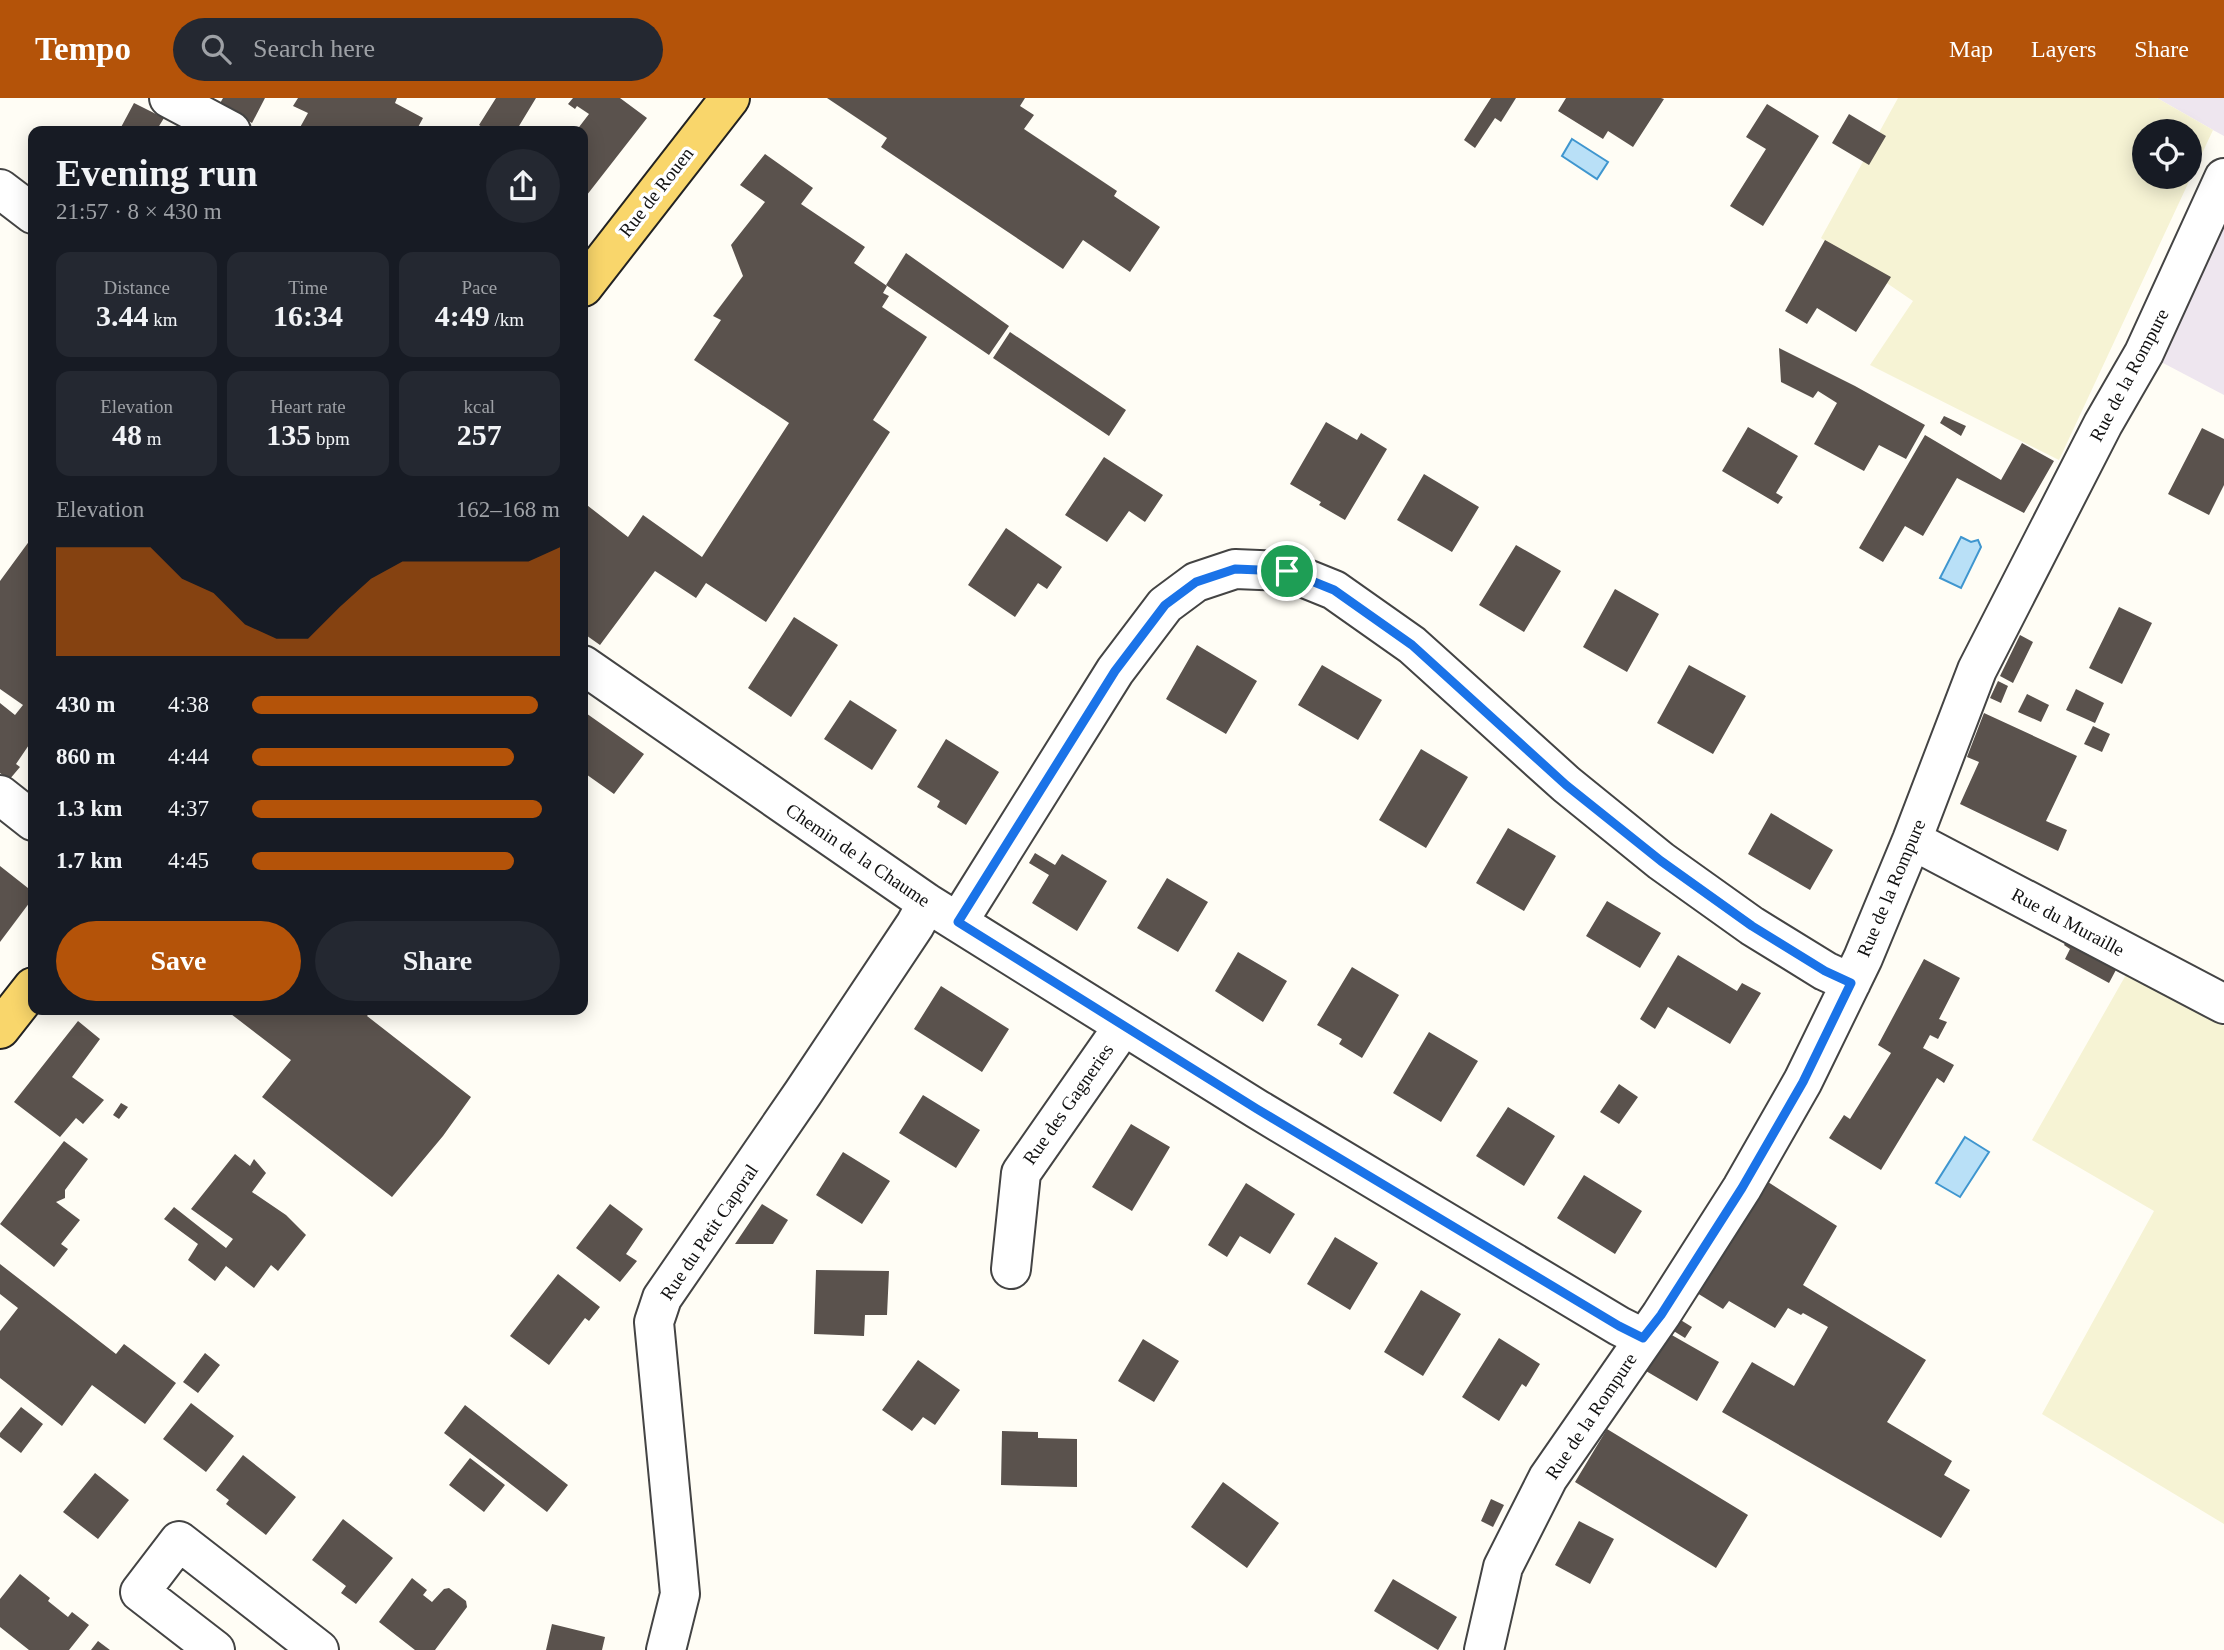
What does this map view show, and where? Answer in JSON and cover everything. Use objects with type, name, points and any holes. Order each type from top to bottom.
[{"type":"main road","name":"Rue de Rouen","points":[[588,281],[730,98]]},
{"type":"main road","points":[[0,1029],[28,993]]},
{"type":"street","points":[[169,98],[222,126]]},
{"type":"street","name":"Rue de la Rompure","points":[[1484,1650],[1503,1567],[1548,1478],[1661,1315],[1742,1188],[1803,1082],[1851,983],[1912,840],[1978,670],[2103,424],[2144,353],[2224,178]]},
{"type":"street","points":[[0,189],[28,210]]},
{"type":"street","name":"Rue du Petit Caporal","points":[[666,1650],[680,1594],[654,1322],[662,1298],[915,925],[942,913],[1165,605],[1196,582],[1235,569],[1287,571],[1334,590],[1412,645],[1566,785],[1661,861],[1752,926],[1825,971],[1851,983]]},
{"type":"street","name":"Chemin de la Chaume","points":[[588,668],[942,913],[1257,1109],[1643,1338]]},
{"type":"street","points":[[0,795],[28,817]]},
{"type":"street","name":"Rue du Muraille","points":[[1912,840],[2224,1004]]},
{"type":"street","name":"Rue des Gagneries","points":[[1011,1269],[1021,1173],[1113,1041],[1121,1024]]},
{"type":"street","points":[[215,1650],[140,1592],[178,1541],[319,1650]]},
{"type":"shaded area","points":[[1898,98],[2157,98],[2194,119],[2132,119],[2132,189],[2185,189],[2059,460],[1870,365],[1913,301],[1821,238]]},
{"type":"shaded area","points":[[2157,98],[2224,98],[2224,136],[2202,124],[2202,119],[2194,119]]},
{"type":"shaded area","points":[[2202,124],[2213,130],[2202,154]]},
{"type":"shaded area","points":[[2224,178],[2224,395],[2144,353]]},
{"type":"shaded area","points":[[2127,973],[2224,1026],[2224,1524],[2042,1414],[2154,1211],[2032,1140]]},
{"type":"water","points":[[1572,139],[1608,162],[1597,179],[1562,156]]},
{"type":"water","points":[[1961,537],[1971,542],[1978,540],[1981,547],[1961,588],[1940,578]]},
{"type":"water","points":[[1965,1137],[1989,1152],[1960,1197],[1936,1183]]},
{"type":"building","points":[[223,98],[265,98],[252,123],[219,105]]},
{"type":"building","points":[[298,98],[397,98],[395,103],[423,118],[419,126],[301,126],[308,113],[293,106]]},
{"type":"building","points":[[496,98],[536,98],[519,126],[479,125]]},
{"type":"building","points":[[573,98],[620,98],[647,118],[588,194],[588,126],[580,126],[589,114],[568,104]]},
{"type":"building","points":[[827,98],[1025,98],[1020,106],[1034,115],[1024,129],[1117,191],[1114,196],[1160,227],[1130,272],[1083,240],[1063,269],[881,147],[887,138]]},
{"type":"building","points":[[1491,98],[1516,98],[1501,122],[1495,118],[1475,148],[1464,140]]},
{"type":"building","points":[[1566,98],[1664,99],[1633,147],[1608,131],[1603,139],[1558,111]]},
{"type":"building","points":[[134,103],[164,118],[159,126],[122,126]]},
{"type":"building","points":[[1767,104],[1819,136],[1763,226],[1730,206],[1766,149],[1746,137]]},
{"type":"building","points":[[1849,114],[1886,136],[1869,165],[1832,143]]},
{"type":"building","points":[[765,154],[813,188],[801,204],[865,247],[854,263],[887,286],[883,293],[889,296],[882,307],[927,337],[873,420],[890,432],[766,622],[706,583],[696,598],[655,571],[600,645],[588,637],[588,506],[628,537],[643,515],[702,557],[789,423],[694,360],[721,320],[713,316],[743,276],[731,245],[765,202],[740,185]]},
{"type":"building","points":[[1825,240],[1891,277],[1856,332],[1817,308],[1807,324],[1785,311]]},
{"type":"building","points":[[906,253],[1009,326],[989,355],[886,285]]},
{"type":"building","points":[[1010,332],[1126,410],[1109,436],[993,358]]},
{"type":"building","points":[[1779,348],[1925,425],[1906,459],[1879,445],[1864,471],[1814,444],[1837,403],[1818,391],[1813,398],[1781,382]]},
{"type":"building","points":[[1944,416],[1966,426],[1961,436],[1940,423]]},
{"type":"building","points":[[1326,422],[1357,440],[1361,433],[1387,449],[1345,520],[1290,484]]},
{"type":"building","points":[[1748,427],[1798,456],[1776,493],[1783,497],[1778,504],[1722,471]]},
{"type":"building","points":[[2202,428],[2224,439],[2224,485],[2209,515],[2168,494]]},
{"type":"building","points":[[1925,435],[2001,480],[2022,443],[2054,461],[2024,513],[1957,478],[1923,536],[1905,526],[1883,562],[1859,548]]},
{"type":"building","points":[[1104,457],[1163,495],[1145,522],[1129,511],[1107,542],[1065,515]]},
{"type":"building","points":[[1424,474],[1479,507],[1452,552],[1397,520]]},
{"type":"building","points":[[1006,528],[1062,567],[1047,589],[1038,583],[1015,617],[968,585]]},
{"type":"building","points":[[28,543],[28,746],[16,764],[20,767],[9,780],[0,773],[0,703],[15,715],[23,705],[0,689],[0,581]]},
{"type":"building","points":[[1516,545],[1561,571],[1524,632],[1479,605]]},
{"type":"building","points":[[1615,589],[1659,614],[1627,672],[1583,647]]},
{"type":"building","points":[[2119,607],[2152,623],[2122,684],[2089,668]]},
{"type":"building","points":[[794,617],[838,645],[791,717],[748,688]]},
{"type":"building","points":[[2020,635],[2033,642],[2013,683],[2000,676]]},
{"type":"building","points":[[1197,645],[1257,681],[1226,734],[1166,699]]},
{"type":"building","points":[[1322,665],[1382,700],[1358,740],[1298,705]]},
{"type":"building","points":[[1689,665],[1746,696],[1713,754],[1657,723]]},
{"type":"building","points":[[1998,681],[2008,686],[2001,703],[1990,698]]},
{"type":"building","points":[[2076,689],[2104,703],[2095,723],[2066,710]]},
{"type":"building","points":[[2027,694],[2049,705],[2041,722],[2018,712]]},
{"type":"building","points":[[850,700],[897,730],[872,770],[824,739]]},
{"type":"building","points":[[1984,713],[2077,756],[2046,821],[2067,830],[2058,851],[1960,804],[1979,762],[1967,757]]},
{"type":"building","points":[[588,715],[644,754],[614,794],[588,776]]},
{"type":"building","points":[[2093,726],[2110,734],[2102,752],[2084,744]]},
{"type":"building","points":[[946,739],[999,772],[966,825],[937,807],[940,801],[917,787]]},
{"type":"building","points":[[1421,749],[1468,777],[1426,848],[1379,820]]},
{"type":"building","points":[[1771,813],[1833,850],[1810,890],[1748,854]]},
{"type":"building","points":[[1508,828],[1556,856],[1524,911],[1476,883]]},
{"type":"building","points":[[1035,853],[1055,865],[1062,854],[1107,881],[1077,931],[1032,903],[1049,875],[1029,863]]},
{"type":"building","points":[[0,866],[28,888],[28,905],[0,942]]},
{"type":"building","points":[[1167,878],[1208,902],[1178,952],[1137,928]]},
{"type":"building","points":[[1607,901],[1661,933],[1640,968],[1586,936]]},
{"type":"building","points":[[2067,940],[2117,968],[2109,983],[2065,959],[2070,949],[2064,945]]},
{"type":"building","points":[[1238,952],[1287,981],[1263,1022],[1215,991]]},
{"type":"building","points":[[1678,955],[1737,991],[1742,983],[1761,993],[1730,1044],[1668,1007],[1655,1029],[1640,1019]]},
{"type":"building","points":[[1924,959],[1960,978],[1939,1019],[1947,1022],[1938,1039],[1930,1035],[1923,1048],[1954,1065],[1944,1083],[1937,1078],[1881,1170],[1829,1138],[1844,1115],[1850,1119],[1891,1053],[1878,1045]]},
{"type":"building","points":[[1352,967],[1399,995],[1362,1058],[1339,1044],[1342,1039],[1317,1025]]},
{"type":"building","points":[[941,986],[1009,1029],[982,1072],[914,1029]]},
{"type":"building","points":[[232,1015],[368,1015],[471,1097],[443,1136],[392,1197],[262,1097],[291,1060]]},
{"type":"building","points":[[78,1021],[100,1039],[72,1077],[104,1100],[83,1124],[76,1118],[60,1137],[14,1102]]},
{"type":"building","points":[[1429,1032],[1478,1061],[1441,1122],[1393,1093]]},
{"type":"building","points":[[1619,1084],[1638,1097],[1619,1124],[1600,1112]]},
{"type":"building","points":[[923,1095],[980,1130],[956,1168],[899,1133]]},
{"type":"building","points":[[121,1103],[128,1107],[119,1119],[113,1115]]},
{"type":"building","points":[[1508,1107],[1555,1136],[1524,1186],[1476,1156]]},
{"type":"building","points":[[1131,1124],[1170,1147],[1132,1211],[1092,1187]]},
{"type":"building","points":[[64,1141],[88,1159],[65,1190],[65,1198],[56,1202],[80,1220],[61,1244],[68,1249],[54,1267],[0,1224]]},
{"type":"building","points":[[843,1152],[890,1181],[862,1224],[816,1195]]},
{"type":"building","points":[[235,1154],[250,1166],[254,1159],[266,1173],[252,1192],[286,1215],[306,1235],[278,1271],[271,1265],[254,1288],[226,1266],[215,1281],[188,1260],[198,1244],[164,1219],[174,1207],[226,1248],[233,1239],[191,1209]]},
{"type":"building","points":[[1584,1175],[1642,1211],[1615,1254],[1557,1218]]},
{"type":"building","points":[[1768,1182],[1837,1226],[1803,1285],[1926,1360],[1887,1422],[1952,1461],[1944,1475],[1970,1490],[1941,1538],[1722,1412],[1752,1362],[1794,1386],[1828,1327],[1788,1308],[1775,1328],[1729,1301],[1723,1309],[1697,1293]]},
{"type":"building","points":[[1246,1183],[1295,1214],[1270,1254],[1240,1236],[1227,1257],[1208,1245]]},
{"type":"building","points":[[610,1204],[643,1229],[626,1254],[637,1261],[620,1282],[576,1248]]},
{"type":"building","points":[[762,1204],[788,1220],[773,1244],[735,1244]]},
{"type":"building","points":[[1335,1237],[1378,1263],[1350,1310],[1307,1284]]},
{"type":"building","points":[[0,1264],[116,1354],[124,1344],[176,1383],[145,1424],[92,1385],[62,1426],[0,1378],[0,1331],[18,1308],[0,1294]]},
{"type":"building","points":[[816,1270],[889,1271],[887,1315],[865,1315],[864,1336],[814,1334]]},
{"type":"building","points":[[558,1274],[600,1307],[589,1321],[585,1318],[549,1365],[510,1336]]},
{"type":"building","points":[[1421,1290],[1461,1314],[1423,1376],[1384,1352]]},
{"type":"building","points":[[1679,1319],[1692,1327],[1685,1338],[1672,1330]]},
{"type":"building","points":[[1670,1334],[1719,1362],[1697,1401],[1646,1371]]},
{"type":"building","points":[[1499,1338],[1540,1364],[1526,1387],[1522,1384],[1499,1421],[1462,1397]]},
{"type":"building","points":[[1143,1339],[1179,1361],[1154,1402],[1118,1381]]},
{"type":"building","points":[[205,1353],[220,1365],[198,1393],[183,1382]]},
{"type":"building","points":[[918,1360],[960,1390],[935,1425],[923,1417],[912,1431],[882,1410]]},
{"type":"building","points":[[191,1403],[234,1436],[206,1472],[163,1439]]},
{"type":"building","points":[[465,1405],[568,1485],[547,1512],[444,1433]]},
{"type":"building","points":[[21,1407],[43,1424],[21,1453],[0,1437],[0,1433]]},
{"type":"building","points":[[1607,1429],[1748,1515],[1716,1568],[1575,1482]]},
{"type":"building","points":[[1002,1431],[1038,1432],[1038,1438],[1077,1439],[1077,1487],[1001,1485]]},
{"type":"building","points":[[243,1455],[296,1497],[266,1535],[226,1504],[229,1500],[216,1490]]},
{"type":"building","points":[[470,1458],[505,1485],[484,1512],[449,1485]]},
{"type":"building","points":[[95,1473],[129,1500],[98,1539],[63,1512]]},
{"type":"building","points":[[1223,1482],[1279,1523],[1247,1568],[1191,1527]]},
{"type":"building","points":[[1491,1499],[1504,1505],[1493,1527],[1481,1521]]},
{"type":"building","points":[[343,1519],[393,1558],[356,1604],[341,1593],[346,1586],[312,1560]]},
{"type":"building","points":[[1579,1521],[1614,1539],[1590,1584],[1555,1565]]},
{"type":"building","points":[[20,1574],[50,1598],[48,1601],[68,1617],[72,1612],[89,1625],[69,1650],[29,1650],[0,1627],[0,1599]]},
{"type":"building","points":[[412,1578],[427,1590],[423,1595],[432,1602],[444,1589],[449,1588],[466,1601],[467,1607],[435,1650],[415,1650],[379,1622]]},
{"type":"building","points":[[1393,1579],[1457,1617],[1438,1650],[1374,1611]]},
{"type":"building","points":[[552,1624],[605,1637],[602,1650],[546,1650]]},
{"type":"building","points":[[98,1641],[110,1650],[91,1650]]},
{"type":"route","points":[[1235,569],[1287,571],[1334,590],[1412,645],[1566,785],[1661,861],[1752,926],[1825,971],[1851,983],[1803,1082],[1742,1188],[1661,1315],[1643,1338],[1257,1109],[958,922],[1115,671],[1165,605],[1196,582],[1235,569]]}]
